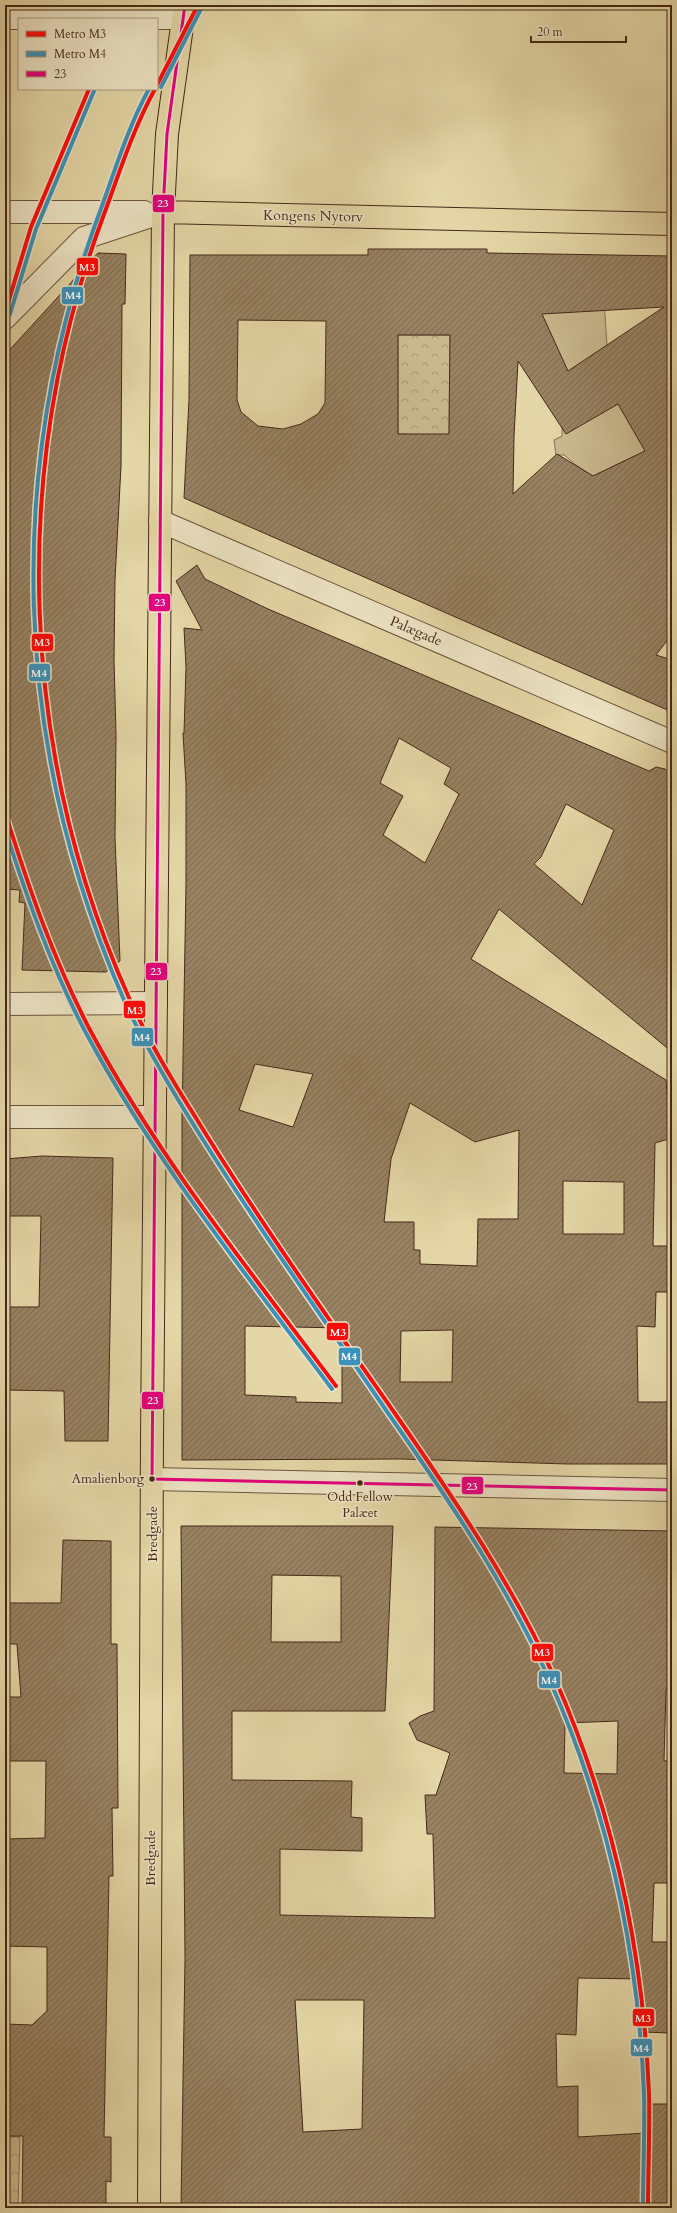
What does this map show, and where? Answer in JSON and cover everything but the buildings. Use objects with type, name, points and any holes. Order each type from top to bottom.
[{"type":"main road","points":[[163,212],[167,134],[184,12]]},
{"type":"main road","name":"Kongens Nytorv","points":[[163,212],[672,224]]},
{"type":"main road","name":"Bredgade","points":[[149,2208],[152,1479],[163,212]]},
{"type":"street","points":[[5,18],[184,12]]},
{"type":"street","points":[[5,212],[163,212]]},
{"type":"street","points":[[5,318],[84,238],[163,212]]},
{"type":"street","name":"Palægade","points":[[160,521],[672,742]]},
{"type":"street","points":[[5,1004],[156,1004]]},
{"type":"street","points":[[5,1117],[155,1117]]},
{"type":"street","points":[[152,1479],[672,1490]]},
{"type":"green space","points":[[604,301],[607,345],[645,451],[593,476],[564,455],[556,455],[554,440],[562,436],[562,428],[511,314]]},
{"type":"green space","points":[[398,335],[450,335],[449,435],[407,454],[407,434],[398,434]]},
{"type":"green space","points":[[5,1028],[8,1032],[7,1097],[5,1098]]},
{"type":"green space","points":[[5,2136],[20,2137],[18,2208],[5,2208]]},
{"type":"metro line","name":"M3","points":[[158,83],[198,5]]},
{"type":"metro line","name":"M4","points":[[161,87],[202,7]]},
{"type":"metro line","name":"M3","points":[[5,313],[31,227],[89,90]]},
{"type":"metro line","name":"M4","points":[[148,90],[135,117],[118,161],[70,305],[48,405],[36,505],[34,605],[42,705],[59,805],[87,903],[124,1000],[153,1056],[185,1111],[234,1188],[434,1480],[476,1545],[516,1612],[550,1681],[570,1730],[604,1831],[627,1935],[641,2040],[644,2093],[643,2208]]},
{"type":"metro line","name":"M3","points":[[154,90],[133,136],[103,217],[73,313],[52,411],[41,511],[40,611],[48,710],[66,809],[93,906],[130,1000],[159,1056],[215,1149],[317,1302],[418,1447],[482,1545],[522,1612],[556,1681],[594,1780],[622,1882],[632,1935],[646,2040],[649,2093],[648,2208]]},
{"type":"metro line","name":"M4","points":[[10,314],[36,229],[94,91]]},
{"type":"metro line","name":"M3","points":[[5,812],[23,868],[53,950],[90,1030],[117,1077],[145,1123],[206,1212],[336,1386]]},
{"type":"metro line","name":"M4","points":[[5,829],[31,907],[51,959],[86,1033],[113,1080],[141,1126],[202,1216],[332,1389]]},
{"type":"transit line","name":"23","points":[[185,5],[167,134],[163,212],[152,1479],[672,1490]]},
{"type":"place","name":"Amalienborg","points":[[152,1479]]},
{"type":"place","name":"Odd Fellow Palæet","points":[[360,1483]]}]
